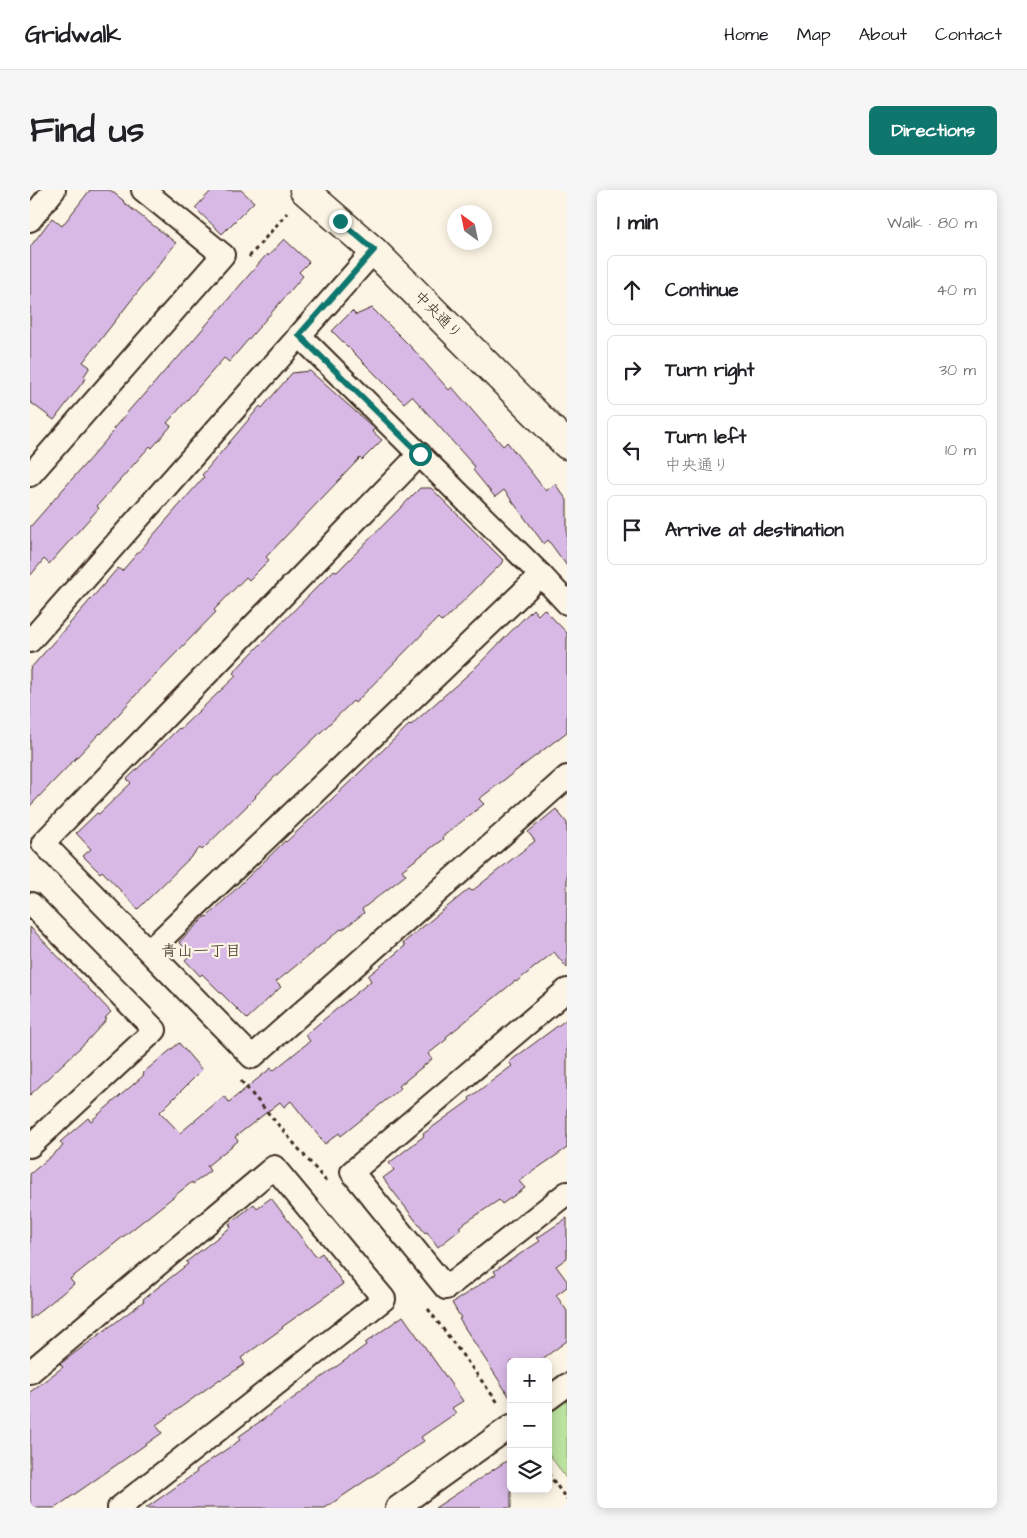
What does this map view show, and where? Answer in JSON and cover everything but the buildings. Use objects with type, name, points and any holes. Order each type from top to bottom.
[{"type":"street","points":[[30,220],[54,190]]},
{"type":"street","points":[[30,475],[224,255],[143,190]]},
{"type":"street","name":"中央通り","points":[[304,190],[374,250],[567,446]]},
{"type":"street","points":[[30,641],[374,250]]},
{"type":"street","points":[[299,335],[567,603]]},
{"type":"street","points":[[420,454],[43,843],[252,1057],[567,777]]},
{"type":"street","points":[[149,951],[541,575]]},
{"type":"street","points":[[30,906],[31,904],[155,1030],[30,1146]]},
{"type":"street","points":[[567,990],[352,1172],[446,1288],[567,1194]]},
{"type":"street","points":[[30,1372],[274,1167],[384,1299],[118,1508]]},
{"type":"street","points":[[552,1396],[567,1385]]},
{"type":"street","points":[[397,1508],[507,1429]]},
{"type":"path","points":[[248,258],[288,212]]},
{"type":"path","points":[[240,1079],[329,1184]]},
{"type":"path","points":[[425,1305],[499,1405]]},
{"type":"path","points":[[552,1479],[567,1500]]},
{"type":"green space","points":[[567,1400],[567,1480],[552,1458],[552,1411]]},
{"type":"district","name":"青山一丁目","points":[[201,951]]},
{"type":"route","points":[[340,221],[374,250],[299,335],[420,454]]}]
